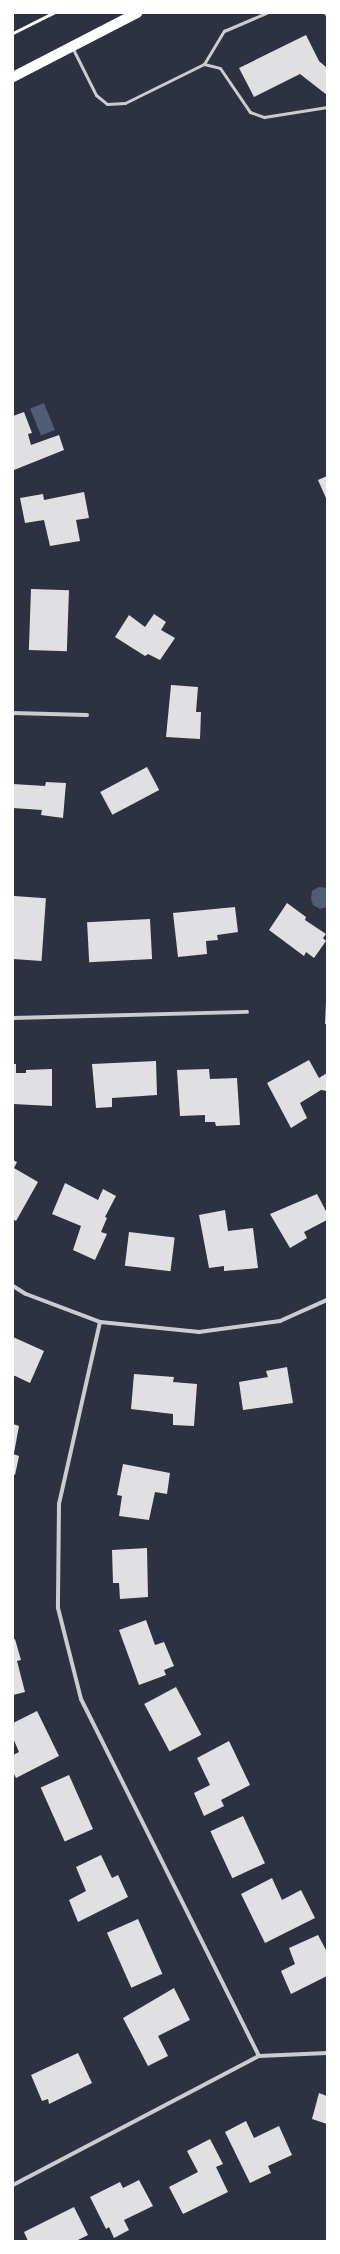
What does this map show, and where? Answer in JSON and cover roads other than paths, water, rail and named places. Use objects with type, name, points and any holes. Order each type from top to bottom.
[{"type":"main road","points":[[13,77],[137,13]]},
{"type":"street","points":[[13,713],[87,715]]},
{"type":"street","points":[[13,1018],[247,1012]]},
{"type":"street","points":[[13,1286],[26,1294],[100,1322],[199,1332],[280,1321],[327,1300]]},
{"type":"street","points":[[100,1322],[59,1504],[58,1608],[81,1699],[259,2056]]},
{"type":"street","points":[[13,2185],[259,2056],[327,2052]]},
{"type":"lane","points":[[72,47],[96,95],[107,104],[125,102],[204,64],[224,31],[266,13]]},
{"type":"lane","points":[[204,64],[220,68],[250,112],[264,117],[327,107]]},
{"type":"water","points":[[44,403],[55,430],[41,436],[30,409]]},
{"type":"water","points":[[319,887],[327,888],[327,907],[320,909],[313,905],[311,899],[312,891]]}]
